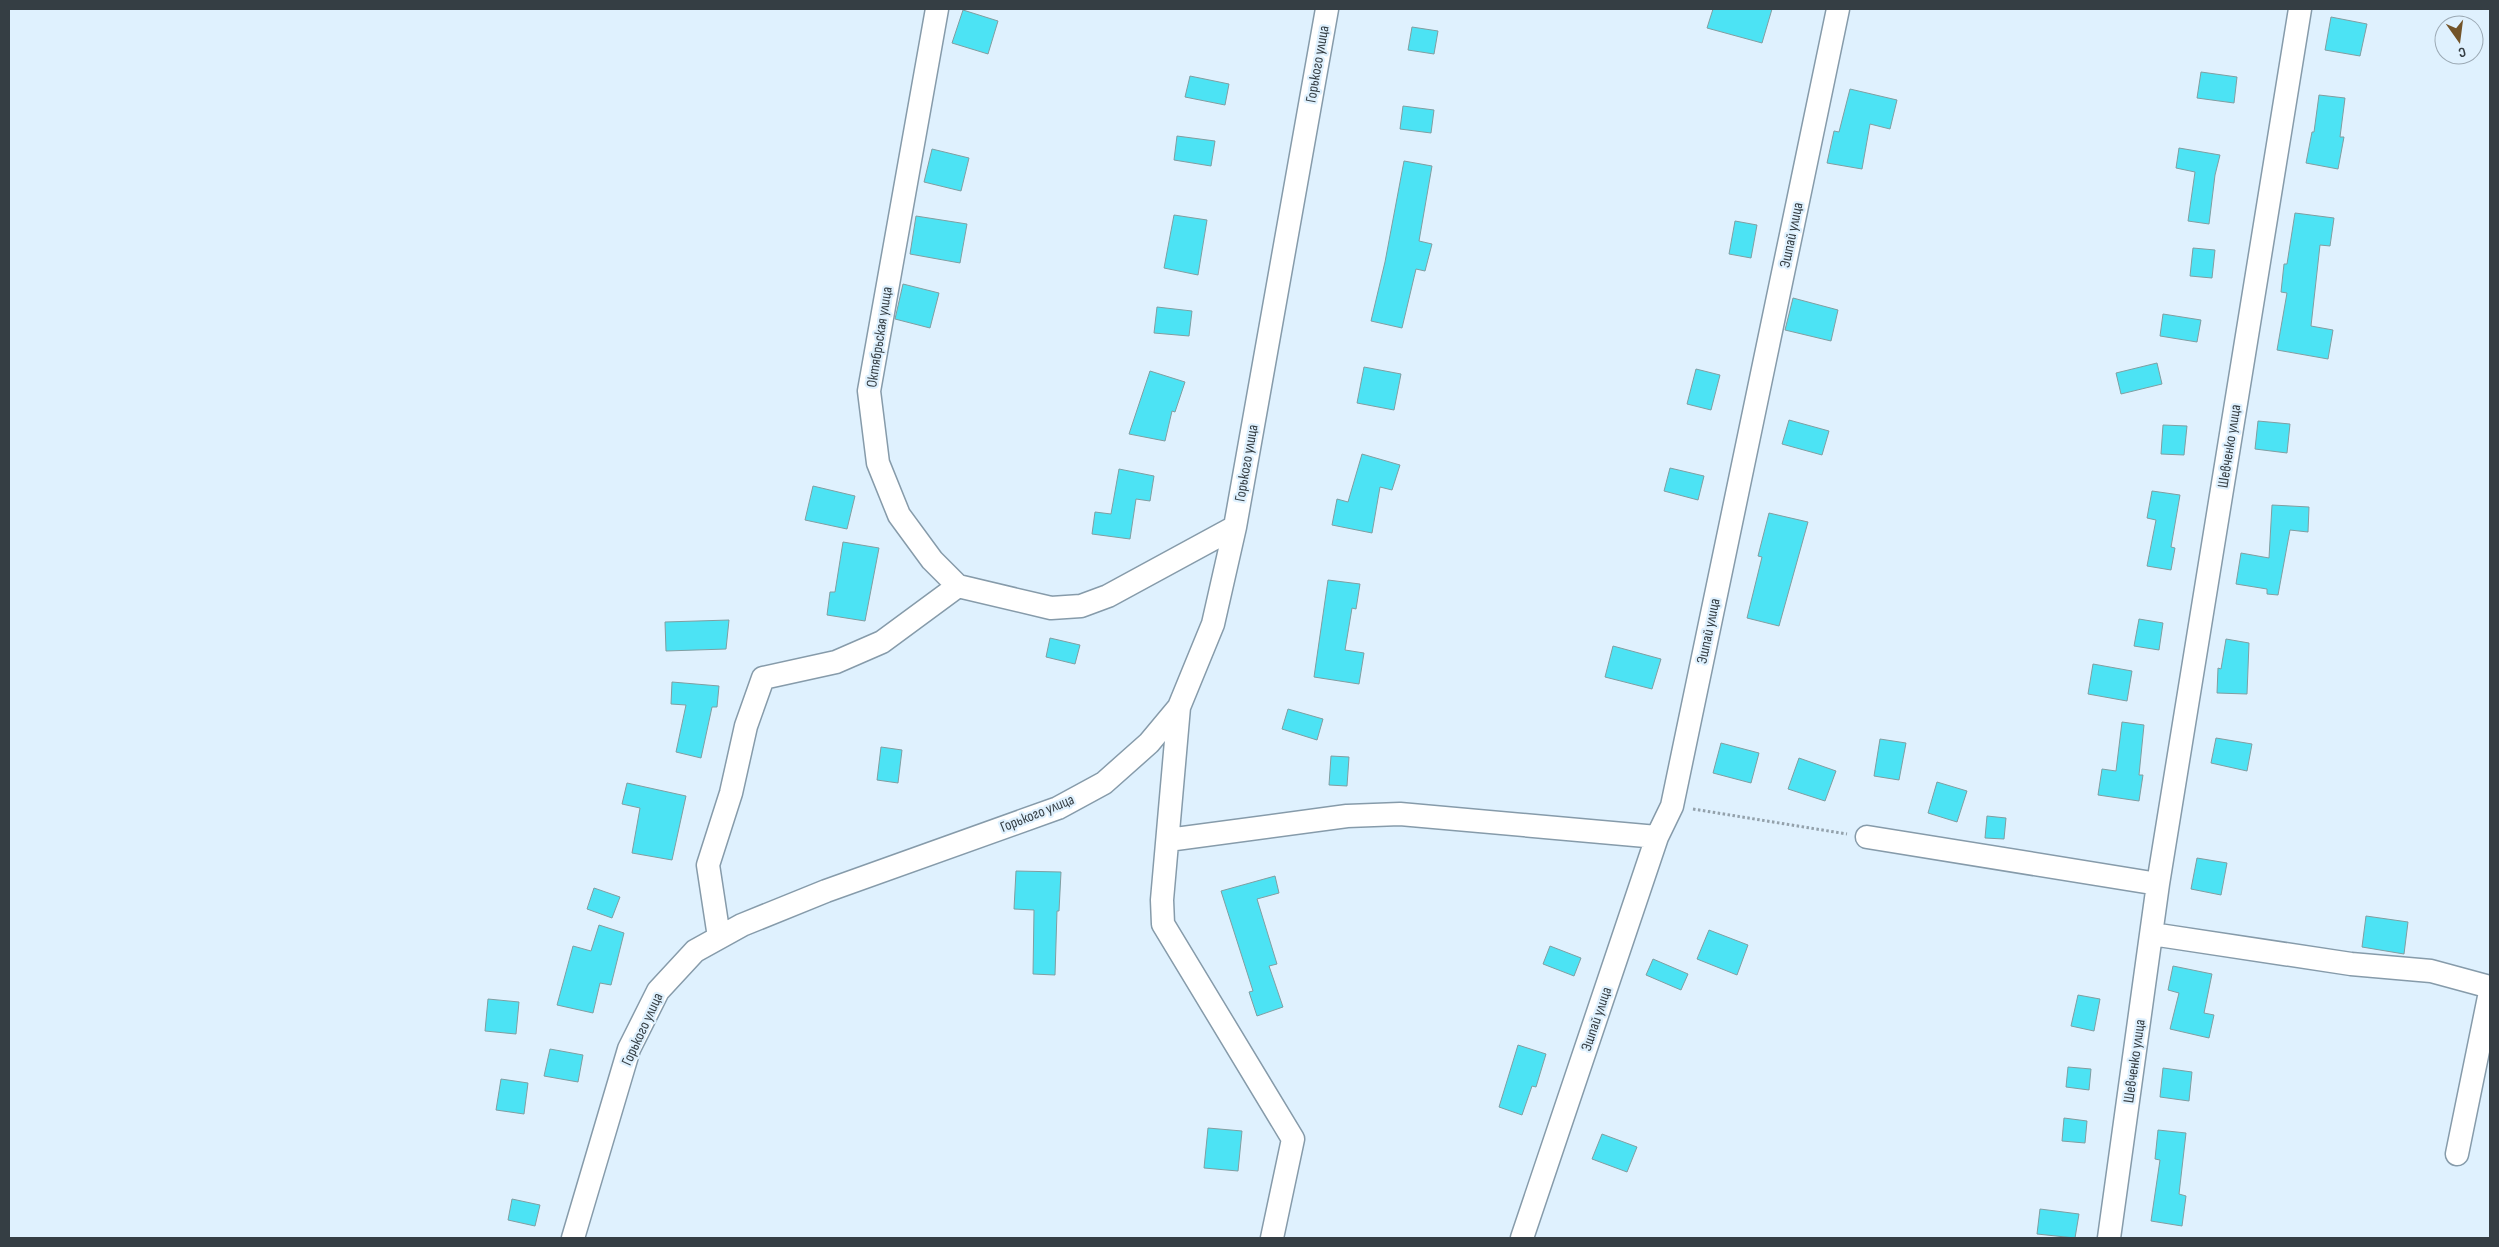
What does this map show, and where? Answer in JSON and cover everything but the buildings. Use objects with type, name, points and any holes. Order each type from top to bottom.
[{"type":"street","name":"Октябрьская улица","points":[[937,9],[869,391],[878,463],[899,515],[932,560],[958,586]]},
{"type":"street","name":"Горького улица","points":[[573,1238],[629,1049],[658,991],[695,951],[742,925],[826,891],[1058,808],[1104,783],[1149,744],[1179,707],[1214,624],[1235,527],[1327,9]]},
{"type":"street","name":"Эшпай улица","points":[[1522,1238],[1657,837],[1672,806],[1838,9]]},
{"type":"street","name":"Шевченко улица","points":[[2109,1238],[2158,884],[2300,9]]},
{"type":"street","points":[[720,937],[708,865],[731,793],[746,726],[763,678],[836,662],[882,642],[958,586],[1050,608],[1081,606],[1108,596],[1235,527]]},
{"type":"street","points":[[1179,707],[1162,900],[1163,924],[1293,1139],[1272,1238]]},
{"type":"street","points":[[1168,840],[1347,816],[1400,814],[1657,837]]},
{"type":"street","points":[[1867,837],[2158,884]]},
{"type":"street","points":[[2152,934],[2351,964],[2431,971],[2490,987]]},
{"type":"street","points":[[2457,1154],[2490,992]]},
{"type":"path","points":[[1672,806],[1867,837]]}]
